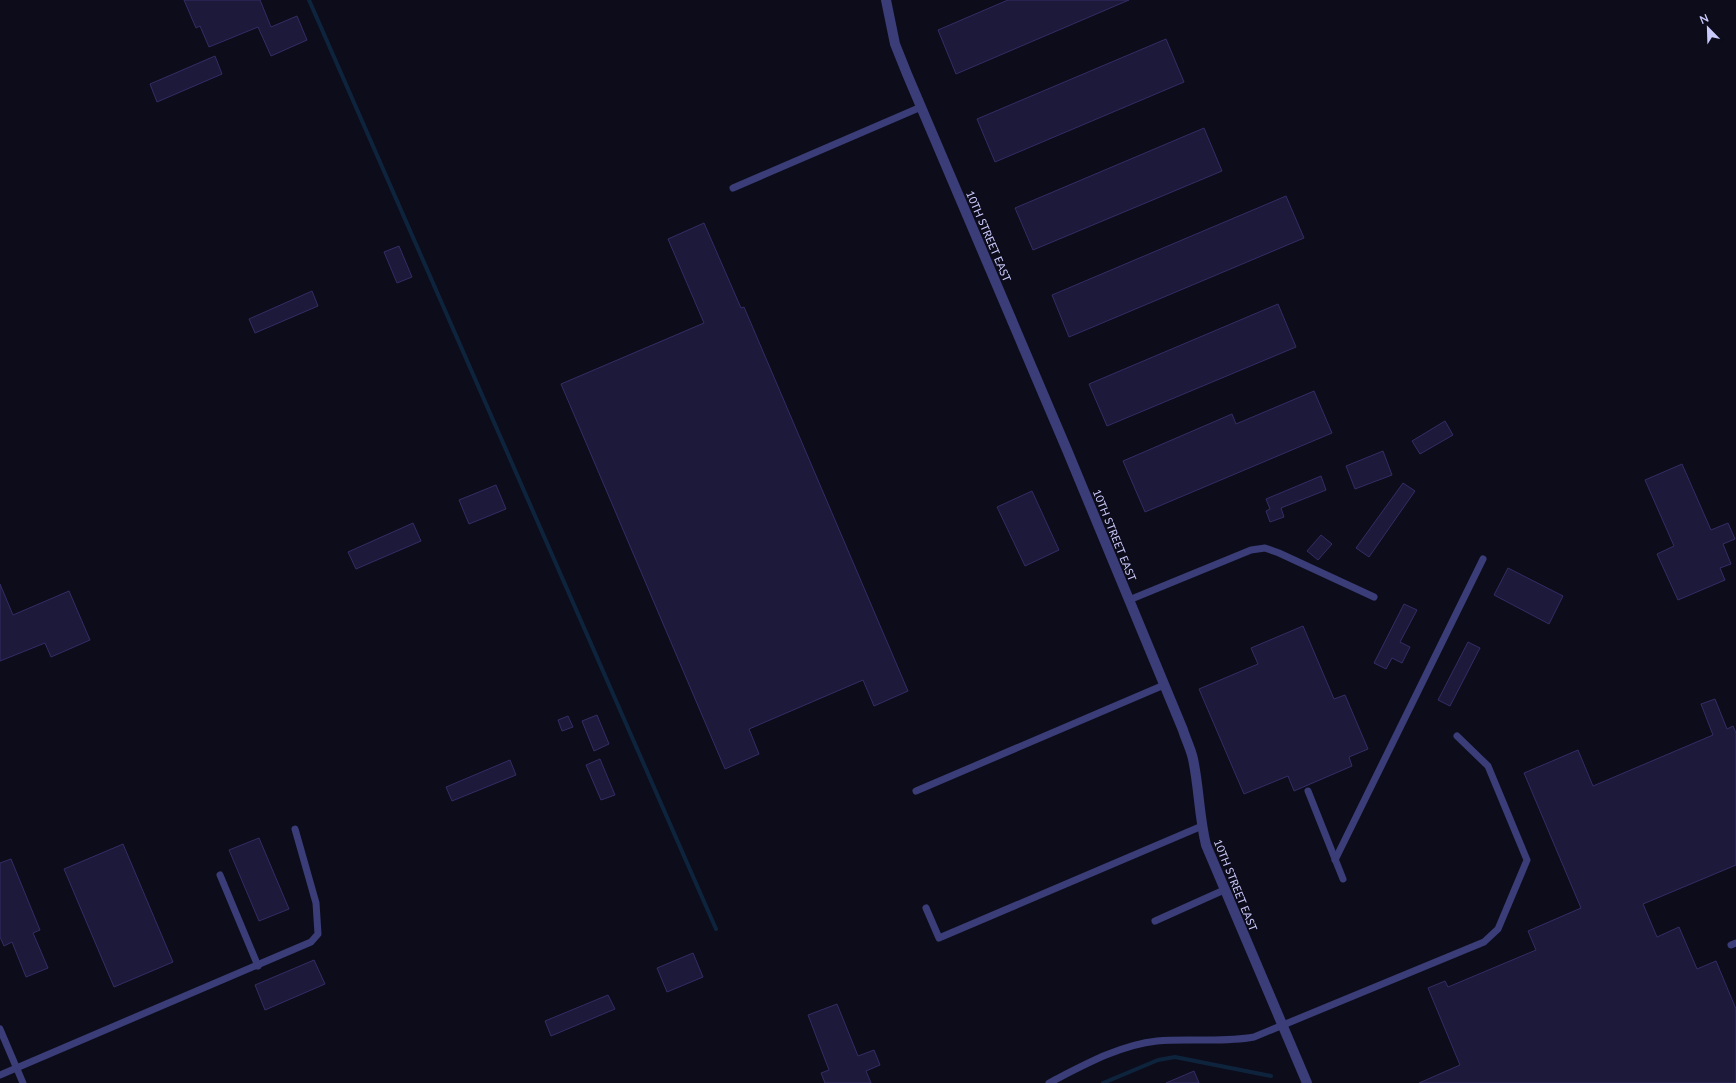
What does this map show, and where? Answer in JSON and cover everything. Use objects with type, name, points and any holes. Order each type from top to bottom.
[{"type":"street","name":"10TH STREET EAST","points":[[886,0],[895,44],[1129,600],[1193,758],[1206,845],[1307,1083]]},
{"type":"lane","points":[[733,188],[921,107]]},
{"type":"lane","points":[[1129,600],[1251,550],[1265,548],[1374,597]]},
{"type":"lane","points":[[1335,860],[1483,559]]},
{"type":"lane","points":[[916,791],[1164,685]]},
{"type":"lane","points":[[1049,1083],[1084,1066],[1137,1045],[1156,1041],[1238,1040],[1254,1037],[1484,942],[1498,929],[1527,860],[1488,766],[1457,736]]},
{"type":"lane","points":[[1308,791],[1343,879]]},
{"type":"lane","points":[[926,908],[939,938],[1202,826]]},
{"type":"lane","points":[[0,1075],[258,966],[311,942],[318,934],[316,902],[295,829]]},
{"type":"lane","points":[[220,875],[258,966]]},
{"type":"lane","points":[[1155,921],[1224,890]]},
{"type":"lane","points":[[0,1029],[23,1083]]},
{"type":"building","points":[[184,0],[260,0],[271,27],[297,16],[307,40],[271,56],[258,27],[209,47],[200,26],[196,28]]},
{"type":"building","points":[[1008,0],[1129,0],[956,74],[938,30]]},
{"type":"building","points":[[1166,39],[1184,82],[995,162],[977,119]]},
{"type":"building","points":[[215,56],[222,74],[157,102],[150,84]]},
{"type":"building","points":[[1204,128],[1222,171],[1033,250],[1015,208]]},
{"type":"building","points":[[1286,196],[1304,238],[1069,337],[1052,295]]},
{"type":"building","points":[[704,223],[741,308],[744,307],[908,691],[874,706],[863,680],[749,729],[759,754],[725,769],[561,384],[704,323],[668,239]]},
{"type":"building","points":[[399,246],[412,277],[397,283],[384,252]]},
{"type":"building","points":[[312,291],[318,306],[255,333],[249,319]]},
{"type":"building","points":[[1278,304],[1296,347],[1107,426],[1089,384]]},
{"type":"building","points":[[1314,391],[1332,433],[1145,512],[1123,461],[1232,414],[1236,424]]},
{"type":"building","points":[[1445,421],[1453,435],[1420,454],[1412,441]]},
{"type":"building","points":[[1383,451],[1392,475],[1355,489],[1346,466]]},
{"type":"building","points":[[1682,464],[1711,530],[1728,523],[1735,539],[1723,544],[1731,564],[1720,568],[1725,580],[1678,600],[1657,554],[1674,546],[1645,480]]},
{"type":"building","points":[[1321,476],[1326,490],[1281,508],[1284,517],[1270,522],[1266,511],[1270,509],[1266,499]]},
{"type":"building","points":[[1403,483],[1415,491],[1369,557],[1356,548]]},
{"type":"building","points":[[496,485],[506,509],[469,524],[459,500]]},
{"type":"building","points":[[1032,491],[1059,550],[1025,566],[997,507]]},
{"type":"building","points":[[413,523],[421,541],[356,569],[348,552]]},
{"type":"building","points":[[1321,535],[1332,544],[1318,560],[1307,551]]},
{"type":"building","points":[[1508,568],[1563,596],[1549,624],[1494,595]]},
{"type":"building","points":[[0,584],[13,615],[69,591],[90,640],[51,657],[45,643],[0,661]]},
{"type":"building","points":[[1404,604],[1417,610],[1400,642],[1410,647],[1402,663],[1392,658],[1386,669],[1374,663]]},
{"type":"building","points":[[1303,626],[1334,699],[1345,695],[1368,749],[1349,757],[1352,766],[1294,791],[1288,776],[1244,794],[1199,689],[1258,664],[1251,648]]},
{"type":"building","points":[[1468,642],[1480,648],[1450,706],[1438,700]]},
{"type":"building","points":[[1715,699],[1727,729],[1733,726],[1736,733],[1736,865],[1643,904],[1657,937],[1679,927],[1697,969],[1716,961],[1736,1009],[1736,1083],[1419,1083],[1460,1065],[1428,988],[1445,981],[1448,987],[1536,950],[1528,931],[1581,908],[1524,773],[1578,750],[1593,786],[1713,735],[1701,704]]},
{"type":"building","points":[[597,715],[609,744],[594,751],[582,721]]},
{"type":"building","points":[[568,716],[573,727],[562,731],[558,720]]},
{"type":"building","points":[[600,759],[615,795],[601,800],[586,765]]},
{"type":"building","points":[[510,760],[516,775],[452,801],[446,787]]},
{"type":"building","points":[[259,838],[289,909],[259,921],[229,850]]},
{"type":"building","points":[[123,844],[173,962],[114,987],[64,869]]},
{"type":"building","points":[[11,859],[40,930],[33,933],[48,968],[26,977],[12,942],[4,946],[0,937],[0,863]]},
{"type":"building","points":[[693,953],[703,977],[667,992],[657,968]]},
{"type":"building","points":[[314,960],[325,984],[265,1010],[255,985]]},
{"type":"building","points":[[608,995],[615,1009],[551,1036],[545,1021]]},
{"type":"building","points":[[837,1004],[858,1056],[874,1050],[880,1065],[866,1071],[871,1083],[825,1083],[821,1073],[829,1070],[808,1015]]},
{"type":"building","points":[[1194,1071],[1199,1083],[1166,1083]]},
{"type":"waterway","points":[[309,0],[716,929]]},
{"type":"waterway","points":[[1103,1083],[1158,1060],[1175,1057],[1271,1076]]}]
